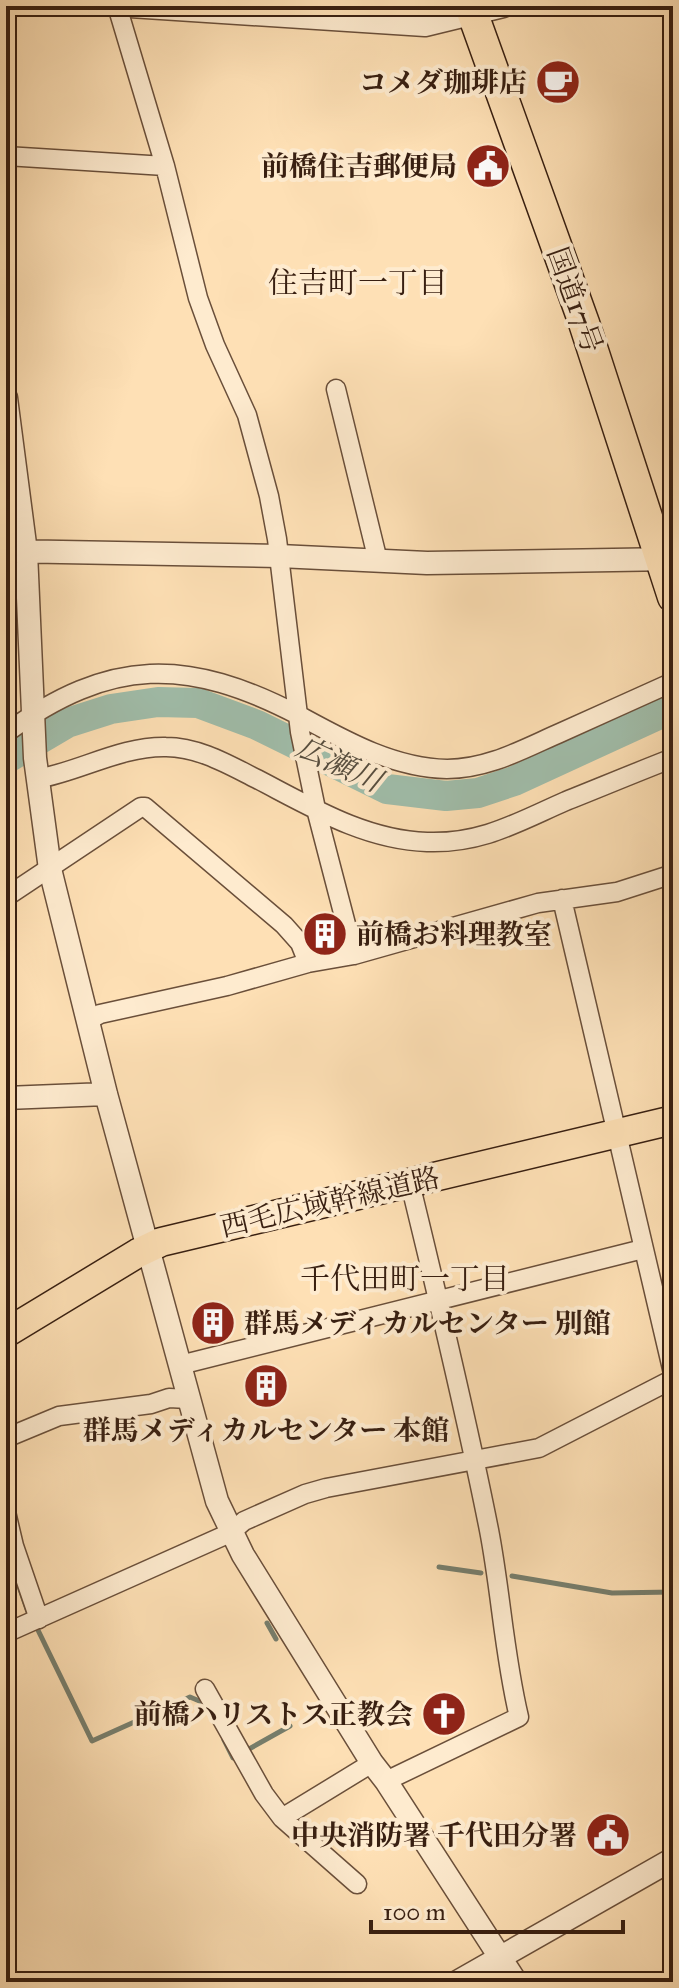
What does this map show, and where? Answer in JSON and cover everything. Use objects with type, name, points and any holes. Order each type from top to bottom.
[{"type":"highway","name":"国道17号","points":[[471,10],[667,560],[673,597]]},
{"type":"main road","name":"西毛広域幹線道路","points":[[6,1333],[148,1247],[673,1120]]},
{"type":"street","points":[[117,6],[165,166],[198,298],[247,415],[269,496],[310,780],[354,955]]},
{"type":"street","points":[[130,6],[425,25],[471,10],[503,6]]},
{"type":"street","points":[[6,156],[165,166]]},
{"type":"street","points":[[336,389],[378,561]]},
{"type":"street","points":[[6,398],[16,552],[35,717],[36,769],[50,869],[106,1094],[217,1501],[230,1533],[379,1772],[516,1982]]},
{"type":"street","points":[[16,552],[279,556],[378,561],[667,560]]},
{"type":"street","points":[[6,733],[71,694],[99,684],[150,673],[171,673],[215,679],[242,689],[300,724],[324,730],[398,763],[437,769],[470,768],[509,755],[673,682]]},
{"type":"street","points":[[36,769],[139,748],[192,750],[222,761],[359,829],[388,838],[427,842],[456,841],[508,829],[562,803],[673,758]]},
{"type":"street","points":[[6,897],[145,807],[284,925],[300,943],[308,963]]},
{"type":"street","points":[[87,1021],[100,1014],[227,986],[308,963],[354,955],[538,903],[617,892],[673,874]]},
{"type":"street","points":[[6,1633],[230,1533],[244,1521],[305,1494],[350,1482],[539,1448],[673,1376],[562,899]]},
{"type":"street","points":[[6,1098],[106,1094]]},
{"type":"street","points":[[282,1818],[379,1772],[519,1717],[475,1459],[410,1183]]},
{"type":"street","points":[[180,1365],[643,1249]]},
{"type":"street","points":[[6,1438],[59,1416],[151,1404],[169,1398],[188,1399]]},
{"type":"street","points":[[6,1512],[39,1619]]},
{"type":"street","points":[[205,1689],[264,1794],[282,1818],[357,1884]]},
{"type":"street","points":[[457,1982],[673,1859]]},
{"type":"waterway","name":"広瀬川","points":[[6,759],[67,723],[111,709],[158,702],[198,703],[257,725],[387,789],[446,796],[478,793],[514,781],[673,708]]},
{"type":"waterway","points":[[9,1558],[28,1612]]},
{"type":"waterway","points":[[439,1567],[481,1573]]},
{"type":"waterway","points":[[512,1576],[612,1593],[673,1592]]},
{"type":"waterway","points":[[267,1623],[276,1639]]},
{"type":"waterway","points":[[35,1624],[92,1741],[190,1697],[204,1703]]},
{"type":"waterway","points":[[224,1740],[233,1758],[290,1726]]},
{"type":"place","name":"コメダ珈琲店","points":[[558,82]]},
{"type":"place","name":"前橋住吉郵便局","points":[[488,166]]},
{"type":"place","name":"前橋お料理教室","points":[[325,934]]},
{"type":"place","name":"群馬メディカルセンター 別館","points":[[213,1323]]},
{"type":"place","name":"群馬メディカルセンター 本館","points":[[266,1386]]},
{"type":"place","name":"前橋ハリストス正教会","points":[[444,1714]]},
{"type":"place","name":"中央消防署 千代田分署","points":[[608,1835]]},
{"type":"district","name":"住吉町一丁目","points":[[358,283]]},
{"type":"district","name":"千代田町一丁目","points":[[405,1279]]}]
